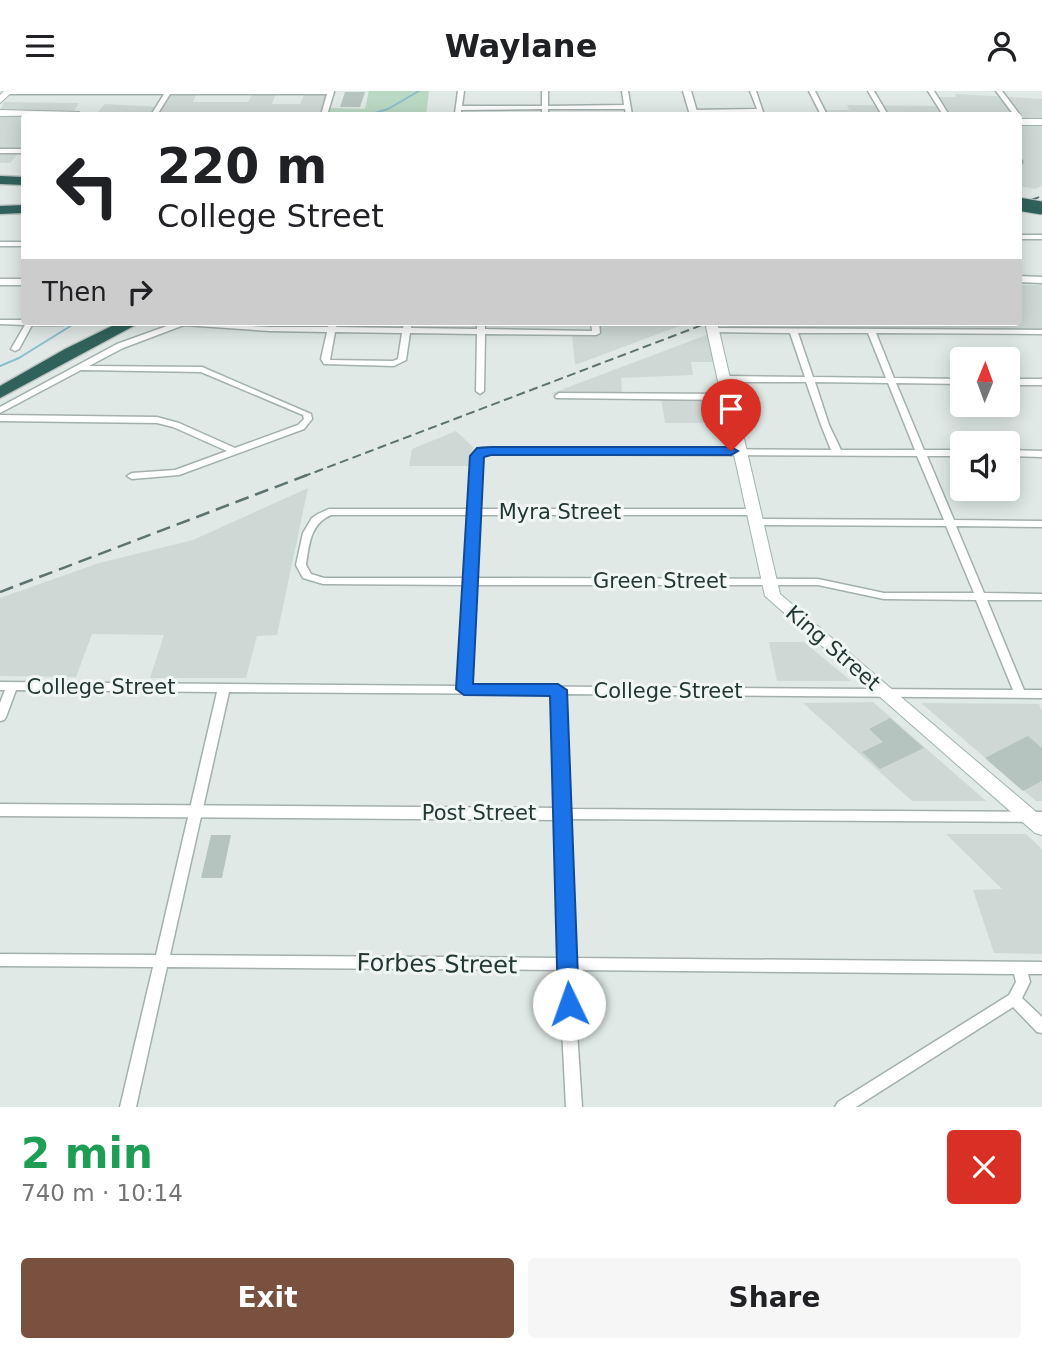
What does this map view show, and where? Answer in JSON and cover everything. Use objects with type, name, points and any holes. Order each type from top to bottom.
[{"type":"highway","points":[[0,180],[21,180]]},
{"type":"highway","points":[[0,192],[21,192]]},
{"type":"highway","points":[[1022,196],[1042,198]]},
{"type":"highway","points":[[0,200],[21,200]]},
{"type":"highway","points":[[1022,205],[1042,208]]},
{"type":"highway","points":[[0,211],[21,210]]},
{"type":"highway","points":[[0,384],[109,326]]},
{"type":"highway","points":[[0,393],[71,352],[125,326]]},
{"type":"main road","points":[[0,113],[21,114]]},
{"type":"main road","points":[[1022,119],[1042,122]]},
{"type":"main road","name":"King Street","points":[[712,326],[773,596],[1038,820]]},
{"type":"street","points":[[461,91],[458,112],[545,112],[628,107]]},
{"type":"street","points":[[545,91],[545,112]]},
{"type":"street","points":[[625,91],[629,112]]},
{"type":"street","points":[[687,91],[692,112]]},
{"type":"street","points":[[752,91],[762,112]]},
{"type":"street","points":[[812,91],[822,112]]},
{"type":"street","points":[[871,91],[883,112]]},
{"type":"street","points":[[931,91],[944,112]]},
{"type":"street","points":[[999,91],[1014,112]]},
{"type":"street","points":[[156,112],[168,92]]},
{"type":"street","points":[[3,97],[168,92],[331,92],[325,112]]},
{"type":"street","points":[[0,151],[21,151]]},
{"type":"street","points":[[1022,237],[1042,237]]},
{"type":"street","points":[[0,244],[21,244]]},
{"type":"street","points":[[1022,279],[1042,280]]},
{"type":"street","points":[[0,282],[21,282]]},
{"type":"street","points":[[0,322],[21,322]]},
{"type":"street","points":[[15,348],[28,326]]},
{"type":"street","points":[[0,410],[133,341],[175,326]]},
{"type":"street","points":[[407,326],[402,360],[394,364],[331,363],[325,359],[333,326],[407,326],[481,327],[596,333],[595,326]]},
{"type":"street","points":[[712,326],[793,331],[1042,332]]},
{"type":"street","points":[[480,391],[481,327]]},
{"type":"street","points":[[793,331],[836,452]]},
{"type":"street","points":[[871,332],[1020,694]]},
{"type":"street","points":[[79,368],[202,370],[302,409],[308,419],[301,427],[176,473],[132,476]]},
{"type":"street","points":[[724,379],[950,381]]},
{"type":"street","points":[[1020,382],[1042,382]]},
{"type":"street","points":[[559,396],[728,397]]},
{"type":"street","points":[[0,418],[157,420],[176,425],[234,451]]},
{"type":"street","points":[[464,689],[477,456],[482,451],[950,453]]},
{"type":"street","points":[[1020,453],[1042,454]]},
{"type":"street","name":"Myra Street","points":[[304,548],[310,524],[329,512],[474,511],[1042,524]]},
{"type":"street","name":"Green Street","points":[[304,548],[301,565],[303,572],[315,579],[818,582],[884,596],[1042,597]]},
{"type":"street","points":[[0,717],[6,687]]},
{"type":"street","name":"College Street","points":[[6,687],[1042,694]]},
{"type":"street","points":[[128,1107],[224,688]]},
{"type":"street","points":[[558,690],[566,965],[574,1107]]},
{"type":"street","name":"Post Street","points":[[0,810],[1038,820]]},
{"type":"street","name":"Forbes Street","points":[[0,960],[1042,968]]},
{"type":"street","points":[[843,1107],[1014,999],[1023,982],[1020,968]]},
{"type":"street","points":[[1014,999],[1042,1027]]},
{"type":"shaded area","points":[[170,93],[197,93],[193,102],[248,102],[253,93],[276,93],[272,104],[300,104],[305,93],[333,93],[327,112],[98,112],[105,104],[161,107]]},
{"type":"shaded area","points":[[955,94],[1042,99],[1042,120],[1022,120],[1022,112],[823,110],[849,110],[847,105],[941,106],[936,97],[956,97]]},
{"type":"shaded area","points":[[4,102],[79,103],[73,112],[0,111]]},
{"type":"shaded area","points":[[0,115],[21,115],[21,153],[10,163],[0,163]]},
{"type":"shaded area","points":[[1022,124],[1042,125],[1042,186],[1035,189],[1022,187]]},
{"type":"shaded area","points":[[1022,285],[1042,285],[1042,329],[728,327],[1022,326]]},
{"type":"shaded area","points":[[598,326],[679,326],[575,365],[572,335],[598,335]]},
{"type":"shaded area","points":[[709,334],[715,362],[691,362],[693,375],[621,378],[622,394],[550,394]]},
{"type":"shaded area","points":[[661,398],[718,400],[724,423],[665,423]]},
{"type":"shaded area","points":[[456,431],[473,447],[471,466],[409,466],[412,449]]},
{"type":"shaded area","points":[[308,488],[277,635],[257,636],[246,678],[150,678],[164,635],[92,634],[76,677],[0,676],[0,598],[99,563],[193,540]]},
{"type":"shaded area","points":[[769,642],[804,642],[851,681],[777,681]]},
{"type":"shaded area","points":[[873,702],[986,801],[912,801],[803,703]]},
{"type":"shaded area","points":[[921,703],[1039,704],[1042,711],[1042,801],[1036,801]]},
{"type":"shaded area","points":[[946,834],[1026,834],[1042,849],[1042,954],[994,953],[973,890],[1002,889]]},
{"type":"green space","points":[[369,91],[429,91],[426,112],[327,112],[328,108],[365,109]]},
{"type":"building","points":[[345,92],[365,92],[360,107],[340,107]]},
{"type":"building","points":[[890,718],[924,748],[880,769],[862,752],[883,742],[869,729]]},
{"type":"building","points":[[1028,736],[1042,748],[1042,781],[1023,791],[985,758]]},
{"type":"building","points":[[211,835],[231,835],[222,878],[201,878]]},
{"type":"waterway","points":[[378,112],[419,91]]},
{"type":"waterway","points":[[0,366],[19,358],[71,326]]},
{"type":"railway","points":[[1022,204],[1042,196]]},
{"type":"railway","points":[[302,477],[699,326]]},
{"type":"railway","points":[[0,592],[307,475]]},
{"type":"route","points":[[569,1004],[558,690],[464,689],[477,456],[482,451],[731,451]]}]
